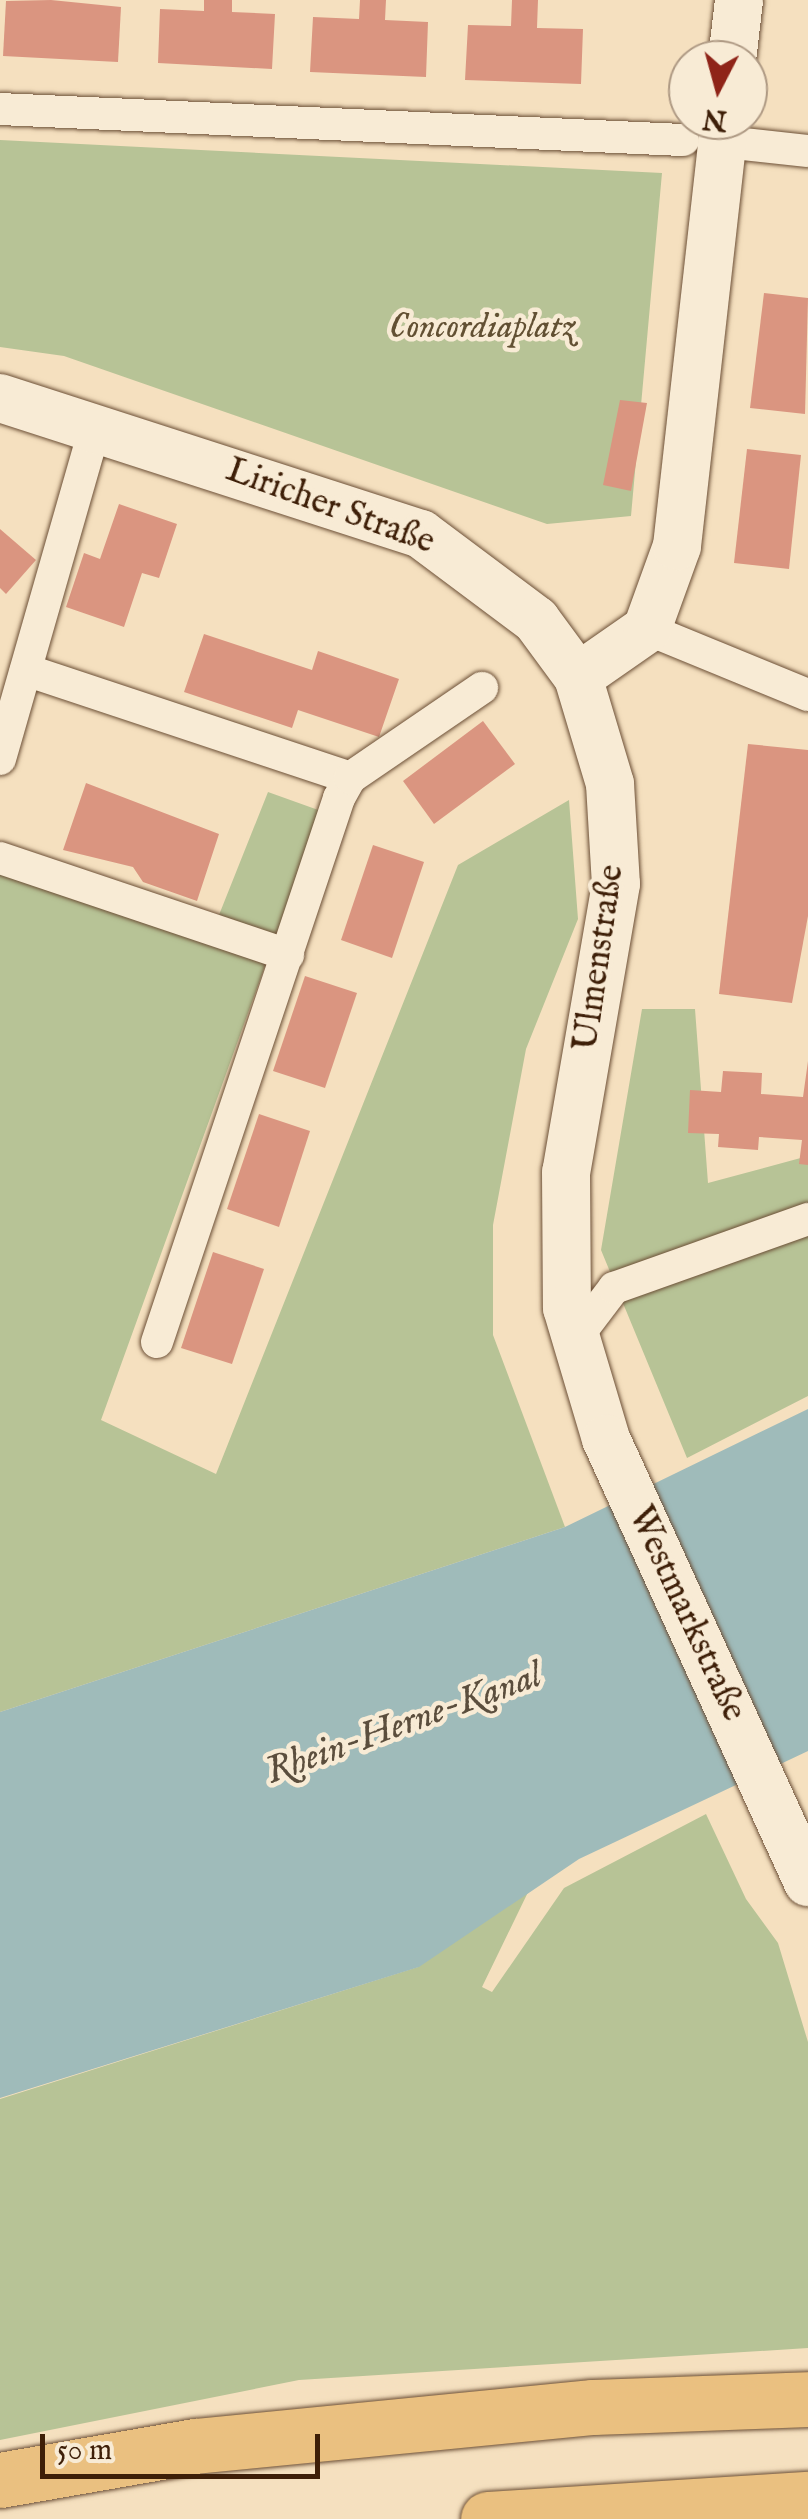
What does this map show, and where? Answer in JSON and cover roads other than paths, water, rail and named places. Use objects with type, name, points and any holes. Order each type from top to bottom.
[{"type":"highway","points":[[0,2480],[214,2444],[593,2407],[808,2399]]},
{"type":"highway","points":[[488,2519],[808,2500]]},
{"type":"street","points":[[734,40],[739,0]]},
{"type":"street","points":[[0,110],[668,133]]},
{"type":"street","points":[[578,677],[647,629],[681,523],[711,140]]},
{"type":"street","points":[[747,140],[808,150]]},
{"type":"street","name":"Liricher Straße","points":[[0,398],[96,424],[421,534],[536,620],[578,677]]},
{"type":"street","points":[[0,759],[96,424]]},
{"type":"street","points":[[647,629],[808,695]]},
{"type":"street","points":[[26,670],[350,778]]},
{"type":"street","name":"Ulmenstraße","points":[[573,1342],[564,1270],[566,1172],[616,884],[610,784],[578,677]]},
{"type":"street","points":[[157,1342],[350,778],[482,688]]},
{"type":"street","points":[[0,858],[288,956]]},
{"type":"street","points":[[573,1342],[614,1288],[808,1219]]},
{"type":"street","name":"Westmarkstraße","points":[[573,1342],[624,1478],[808,1882]]},
{"type":"water","name":"Rhein-Herne-Kanal","points":[[808,1409],[808,1751],[579,1859],[419,1967],[0,2098],[0,1712],[565,1527]]},
{"type":"park label","name":"Concordiaplatz","points":[[482,328]]}]
